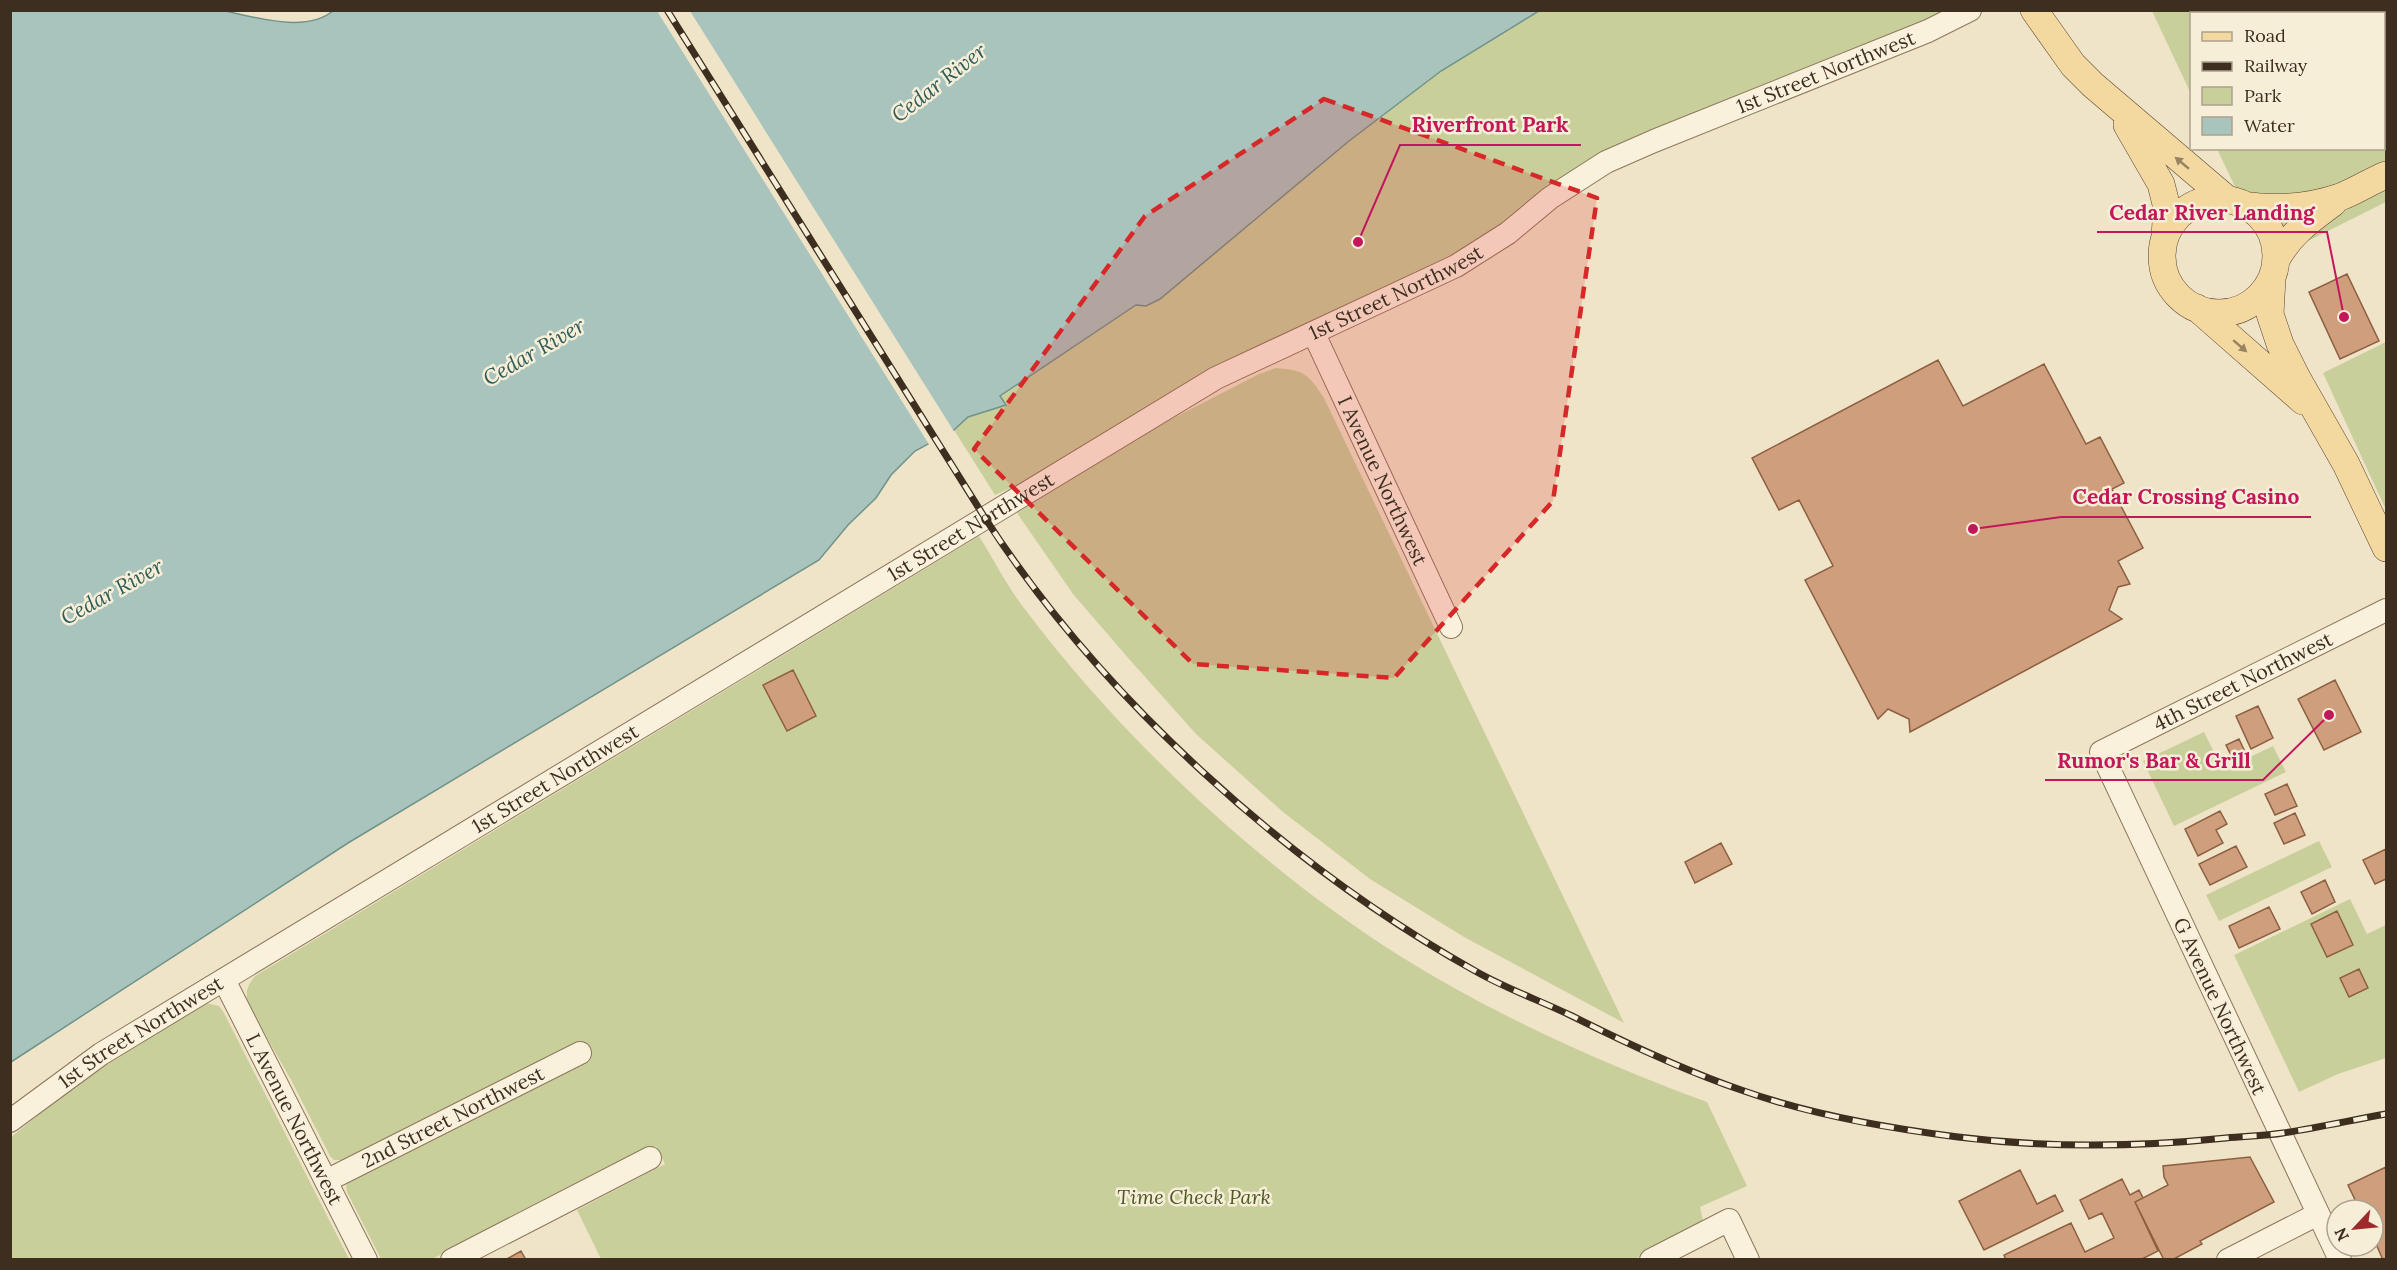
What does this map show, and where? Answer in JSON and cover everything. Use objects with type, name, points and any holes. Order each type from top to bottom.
[{"type":"main road","points":[[2034,10],[2073,65],[2114,103],[2236,202],[2252,209],[2266,222],[2274,240],[2270,314],[2280,344],[2320,416],[2386,548]]},
{"type":"main road","points":[[2114,103],[2161,184],[2167,208],[2162,254],[2165,273],[2174,291],[2189,304],[2206,312],[2226,313],[2245,307],[2261,296],[2287,241],[2341,196]]},
{"type":"main road","points":[[2165,236],[2174,221],[2186,209],[2202,201],[2219,199],[2266,208],[2291,208],[2341,196],[2386,175]]},
{"type":"main road","points":[[2196,307],[2320,416]]},
{"type":"street","name":"1st Street Northwest","points":[[10,1121],[101,1054],[1216,378],[1456,266],[1508,233],[1550,198],[1606,162],[1665,136],[1928,31],[1970,10]]},
{"type":"street","name":"I Avenue Northwest","points":[[1314,334],[1451,627]]},
{"type":"street","name":"4th Street Northwest","points":[[2101,752],[2386,610]]},
{"type":"street","name":"G Avenue Northwest","points":[[2101,752],[2340,1260]]},
{"type":"street","name":"L Avenue Northwest","points":[[224,980],[366,1260]]},
{"type":"street","name":"2nd Street Northwest","points":[[326,1181],[579,1053]]},
{"type":"street","points":[[452,1260],[650,1158]]},
{"type":"street","points":[[2228,1260],[2318,1214]]},
{"type":"street","points":[[1651,1260],[1729,1220],[1748,1260]]},
{"type":"highlighted area","points":[[1324,99],[1597,198],[1553,501],[1394,678],[1193,664],[974,449],[1145,216]]},
{"type":"green space","points":[[1539,11],[1970,11],[1654,141],[1459,264],[1093,451],[995,495],[954,430],[968,417],[1005,405],[1000,397],[1137,305],[1146,306],[1160,299],[1349,141],[1441,71]]},
{"type":"green space","points":[[2152,11],[2386,11],[2386,202],[2288,251],[2269,248],[2260,239],[2217,150],[2385,150],[2385,12],[2190,12],[2190,92]]},
{"type":"green space","points":[[2386,342],[2386,510],[2323,373]]},
{"type":"green space","points":[[1276,368],[1294,370],[1305,375],[1324,398],[1624,1023],[1464,937],[1370,879],[1283,812],[1196,734],[1129,659],[1073,594],[1017,513],[1160,425],[1259,374]]},
{"type":"green space","name":"Time Check Park","points":[[979,536],[1024,608],[1105,706],[1150,753],[1246,842],[1348,921],[1436,978],[1550,1037],[1707,1102],[1747,1186],[1700,1207],[1703,1221],[1697,1228],[1635,1259],[601,1259],[577,1210],[665,1164],[656,1146],[432,1259],[381,1259],[347,1192],[346,1185],[351,1180],[345,1160],[334,1160],[330,1156],[290,1078],[248,1005],[247,989],[255,976]]},
{"type":"green space","points":[[2204,732],[2223,770],[2273,746],[2286,772],[2174,826],[2143,761]]},
{"type":"green space","points":[[2319,841],[2332,867],[2219,921],[2206,895]]},
{"type":"green space","points":[[2350,899],[2367,934],[2386,925],[2386,1058],[2338,1074],[2299,1092],[2234,955]]},
{"type":"green space","points":[[206,1003],[219,1006],[224,1013],[349,1259],[11,1260],[11,1137],[85,1078]]},
{"type":"water","name":"Cedar River","points":[[221,10],[280,22],[310,21],[334,10],[1539,11],[1441,71],[1349,141],[1160,299],[1146,306],[1136,305],[1000,396],[1006,405],[968,417],[954,430],[915,451],[891,475],[876,498],[848,525],[819,560],[348,843],[11,1062],[11,11]]},
{"type":"pier","points":[[657,11],[690,11],[955,433],[930,446]]},
{"type":"building","points":[[2347,274],[2379,341],[2340,359],[2309,292]]},
{"type":"building","points":[[1938,360],[1963,406],[2044,364],[2086,444],[2100,437],[2124,483],[2112,489],[2143,548],[2118,561],[2130,584],[2118,587],[2109,610],[2122,619],[1910,732],[1909,719],[1888,709],[1878,719],[1805,580],[1833,566],[1799,500],[1779,510],[1752,458]]},
{"type":"building","points":[[793,670],[816,716],[787,731],[763,685]]},
{"type":"building","points":[[2335,680],[2361,732],[2324,750],[2298,699]]},
{"type":"building","points":[[2258,706],[2273,738],[2251,749],[2236,716]]},
{"type":"building","points":[[2239,739],[2247,756],[2235,763],[2226,745]]},
{"type":"building","points":[[2287,784],[2297,806],[2275,815],[2265,794]]},
{"type":"building","points":[[2220,811],[2227,824],[2216,830],[2223,843],[2198,856],[2185,829]]},
{"type":"building","points":[[2295,813],[2305,835],[2284,844],[2274,823]]},
{"type":"building","points":[[1721,843],[1732,864],[1695,883],[1685,862]]},
{"type":"building","points":[[2236,846],[2247,867],[2210,885],[2199,864]]},
{"type":"building","points":[[2386,849],[2386,879],[2375,884],[2363,860]]},
{"type":"building","points":[[2325,880],[2335,902],[2312,914],[2301,892]]},
{"type":"building","points":[[2269,907],[2280,929],[2239,948],[2229,926]]},
{"type":"building","points":[[2337,911],[2353,945],[2327,957],[2311,924]]},
{"type":"building","points":[[2359,969],[2368,988],[2349,997],[2340,978]]},
{"type":"building","points":[[2250,1157],[2274,1202],[2200,1241],[2202,1244],[2172,1260],[2164,1260],[2135,1202],[2168,1185],[2164,1177],[2163,1166]]},
{"type":"building","points":[[2386,1167],[2386,1260],[2382,1258],[2385,1258],[2385,1198],[2354,1198],[2348,1185]]},
{"type":"building","points":[[2020,1170],[2037,1204],[2055,1195],[2063,1211],[1984,1250],[1959,1201]]},
{"type":"building","points":[[2122,1179],[2130,1195],[2139,1190],[2143,1198],[2135,1202],[2158,1251],[2140,1260],[2006,1260],[2004,1255],[2071,1223],[2085,1252],[2114,1238],[2102,1213],[2089,1219],[2080,1200]]},
{"type":"building","points":[[521,1251],[526,1260],[505,1260]]},
{"type":"railway","points":[[667,10],[985,518],[1032,585],[1084,650],[1142,713],[1204,773],[1269,830],[1337,882],[1407,930],[1488,978],[1678,1066],[1796,1107],[1877,1125],[1991,1141],[2058,1145],[2126,1145],[2276,1134],[2386,1114]]},
{"type":"place","name":"Riverfront Park","points":[[1358,242]]},
{"type":"place","name":"Cedar River Landing","points":[[2344,317]]},
{"type":"place","name":"Cedar Crossing Casino","points":[[1973,529]]},
{"type":"place","name":"Rumor's Bar & Grill","points":[[2329,715]]}]
